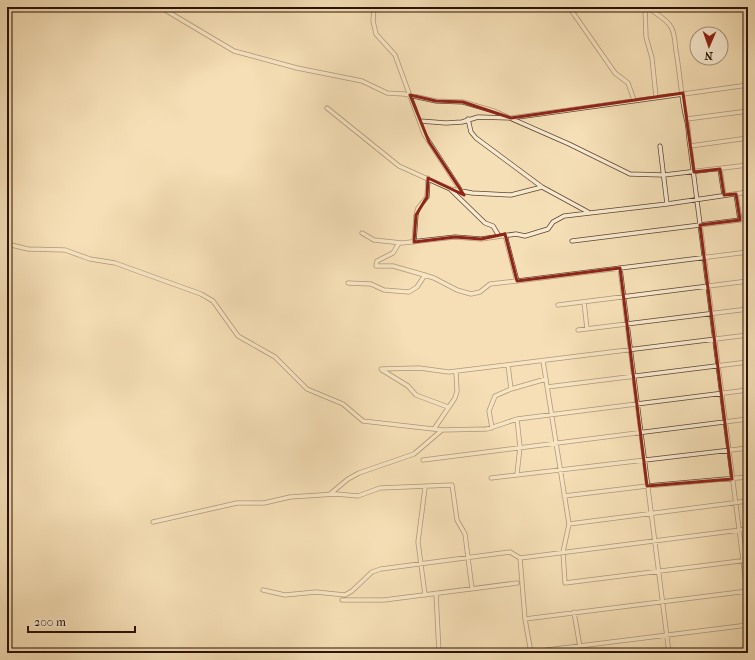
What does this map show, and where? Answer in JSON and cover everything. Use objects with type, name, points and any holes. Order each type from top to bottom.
[{"type":"street","points":[[160,7],[234,51],[297,68],[355,79],[387,93],[410,95],[436,101],[463,102],[511,118],[569,144],[620,171],[640,176],[664,175],[748,165]]},
{"type":"street","points":[[374,7],[374,28],[395,55],[427,138],[461,191]]},
{"type":"street","points":[[569,7],[615,73],[628,83],[634,100]]},
{"type":"street","points":[[645,7],[646,37],[652,58],[656,97]]},
{"type":"street","points":[[648,7],[659,14],[671,27],[683,94],[748,599]]},
{"type":"street","points":[[420,121],[446,123],[462,122],[468,119],[483,116],[511,118],[748,85]]},
{"type":"street","points":[[327,108],[399,166],[450,189],[511,196],[542,187]]},
{"type":"street","points":[[687,119],[748,111]]},
{"type":"street","points":[[468,119],[471,132],[476,138],[542,187],[588,212]]},
{"type":"street","points":[[690,146],[748,138]]},
{"type":"street","points":[[660,146],[667,204]]},
{"type":"street","points":[[720,169],[724,195]]},
{"type":"street","points":[[414,242],[416,215],[418,208],[427,197],[428,178]]},
{"type":"street","points":[[450,189],[485,222],[493,226],[499,236]]},
{"type":"street","points":[[362,233],[374,240],[399,243],[454,237],[482,240],[505,235],[531,235],[548,229],[552,222],[564,216],[667,204],[748,192]]},
{"type":"street","points":[[736,194],[740,220]]},
{"type":"street","points":[[572,241],[748,219]]},
{"type":"street","points":[[505,235],[517,281]]},
{"type":"street","points":[[399,243],[393,253],[377,261],[376,266],[393,266],[425,275],[448,287],[470,294],[480,292],[490,284],[748,252]]},
{"type":"street","points":[[7,244],[28,249],[66,250],[90,259],[115,263],[201,294],[212,301],[219,309],[234,332],[275,357],[310,391],[343,404],[359,418],[368,423],[395,424],[442,430],[492,428],[517,419],[748,390]]},
{"type":"street","points":[[620,268],[669,653]]},
{"type":"street","points":[[348,283],[371,284],[384,290],[409,292],[417,287],[425,275]]},
{"type":"street","points":[[558,305],[748,281]]},
{"type":"street","points":[[584,302],[587,329]]},
{"type":"street","points":[[578,330],[748,308]]},
{"type":"street","points":[[448,407],[416,395],[408,386],[381,370],[419,368],[456,372],[748,335]]},
{"type":"street","points":[[543,361],[569,524],[563,552],[565,583],[748,560]]},
{"type":"street","points":[[547,387],[748,362]]},
{"type":"street","points":[[508,365],[511,389]]},
{"type":"street","points":[[434,429],[455,398],[457,391],[456,372]]},
{"type":"street","points":[[492,428],[489,410],[495,396],[511,389],[546,379]]},
{"type":"street","points":[[517,419],[520,447],[517,474]]},
{"type":"street","points":[[423,460],[748,419]]},
{"type":"street","points":[[330,494],[348,479],[359,473],[414,454],[442,430]]},
{"type":"street","points":[[491,478],[644,458],[748,448]]},
{"type":"street","points":[[564,496],[647,486],[748,477]]},
{"type":"street","points":[[153,522],[237,503],[264,503],[290,497],[330,494],[358,496],[376,489],[425,488],[452,485],[457,520],[465,534],[472,589]]},
{"type":"street","points":[[425,488],[418,542],[425,595]]},
{"type":"street","points":[[569,524],[748,501]]},
{"type":"street","points":[[263,590],[285,595],[316,592],[345,595],[352,591],[372,572],[382,569],[510,552],[520,558],[748,528]]},
{"type":"street","points":[[520,558],[525,619],[531,652],[748,625]]},
{"type":"street","points":[[342,600],[384,600],[517,583]]},
{"type":"street","points":[[525,619],[748,591]]},
{"type":"street","points":[[436,593],[439,653]]},
{"type":"street","points":[[574,612],[581,653]]},
{"type":"highlighted area","points":[[683,93],[694,172],[720,169],[724,195],[736,194],[740,220],[700,225],[732,479],[647,486],[620,268],[517,281],[505,234],[481,239],[455,237],[414,242],[416,215],[427,197],[428,178],[464,195],[429,142],[410,95],[436,101],[463,102],[511,118]]}]
